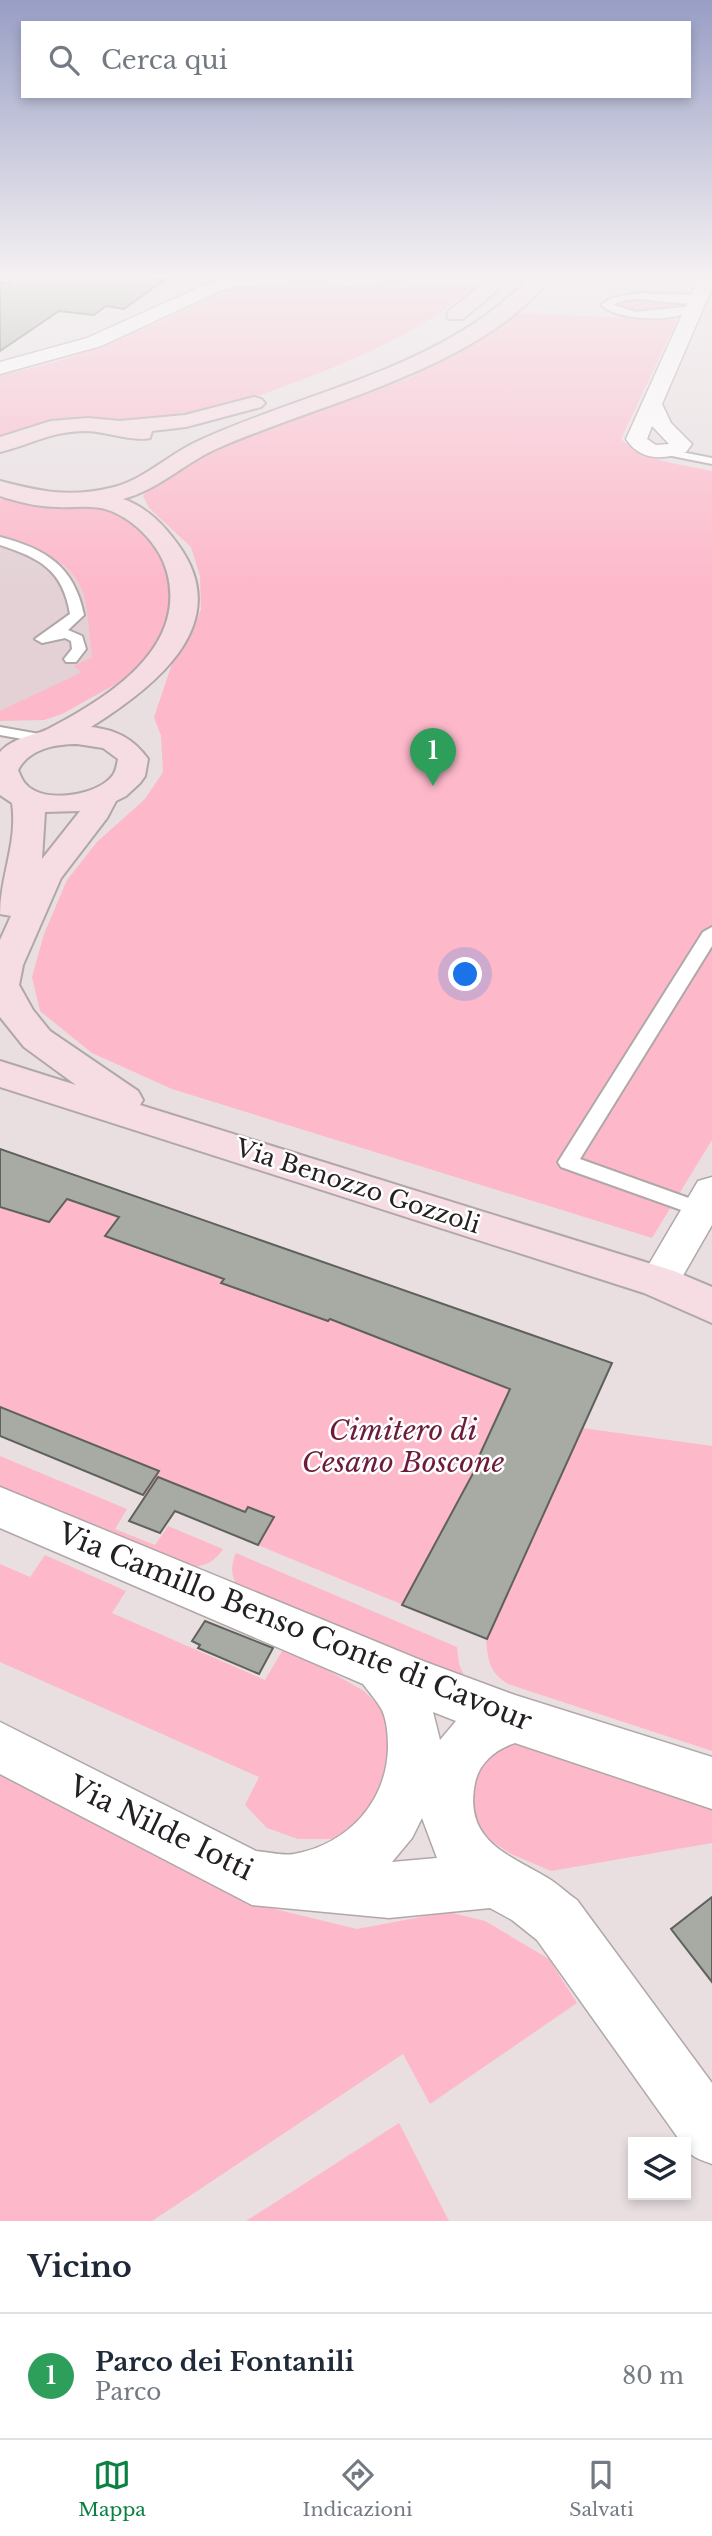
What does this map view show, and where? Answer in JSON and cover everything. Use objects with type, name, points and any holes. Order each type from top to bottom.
[{"type":"street","points":[[6,492],[50,500],[93,498],[142,486],[162,475],[169,465],[228,436],[384,379]]},
{"type":"street","points":[[661,452],[671,451],[681,444],[662,426],[652,405],[663,379]]},
{"type":"street","points":[[0,445],[24,435],[54,428],[119,428],[200,418],[272,397]]},
{"type":"street","points":[[119,428],[146,435],[161,443],[169,452],[169,465]]},
{"type":"street","points":[[137,512],[142,486]]},
{"type":"street","points":[[93,498],[137,512],[160,537],[180,567],[186,596],[179,628],[149,673],[126,750]]},
{"type":"street","points":[[50,738],[99,737],[126,750],[134,764],[130,776],[118,788],[103,796],[66,804],[27,799],[11,790],[1,774],[6,762],[14,754],[50,738],[149,673]]},
{"type":"street","points":[[103,796],[96,811],[45,876],[6,965],[1,989],[17,1015],[37,1039],[162,1124]]},
{"type":"street","points":[[0,926],[19,883],[29,849],[30,811],[27,799]]},
{"type":"street","name":"Via Benozzo Gozzoli","points":[[0,1074],[659,1282],[712,1306]]},
{"type":"street","points":[[659,1282],[706,1201]]},
{"type":"street","name":"Via Camillo Benso Conte di Cavour","points":[[0,1507],[382,1668],[515,1719],[712,1783]]},
{"type":"street","points":[[286,1882],[330,1872],[367,1849],[396,1817],[412,1778],[414,1738],[403,1700],[382,1668]]},
{"type":"street","points":[[515,1719],[484,1730],[459,1754],[447,1785],[449,1820],[465,1854],[493,1880],[532,1900],[557,1920],[712,2134]]},
{"type":"street","name":"Via Nilde Iotti","points":[[0,1747],[252,1878],[389,1889],[493,1880]]},
{"type":"lane","points":[[661,452],[712,461]]},
{"type":"lane","points":[[0,541],[44,560],[60,570],[72,586],[77,615],[62,628],[42,639],[56,634],[73,635],[77,639],[79,649],[71,659]]},
{"type":"lane","points":[[44,560],[50,571],[47,578],[63,587],[66,598],[64,601]]},
{"type":"lane","points":[[0,731],[50,738]]},
{"type":"lane","points":[[706,1201],[568,1162],[712,932]]},
{"type":"shaded area","points":[[0,533],[52,554],[71,569],[85,589],[96,655],[86,672],[0,714]]},
{"type":"green space","points":[[0,379],[305,379],[209,411],[160,418],[68,422],[23,430],[0,438]]},
{"type":"green space","points":[[407,379],[649,379],[621,439],[630,447],[652,457],[712,471],[712,1140],[652,1238],[172,1089],[92,1053],[40,1011],[32,977],[44,934],[67,880],[97,842],[145,799],[163,772],[161,736],[154,717],[173,661],[192,633],[201,609],[200,576],[191,547],[149,508],[143,496],[152,486],[232,441]]},
{"type":"green space","points":[[0,499],[87,501],[125,512],[163,551],[173,580],[171,615],[153,648],[125,679],[62,714],[44,720],[0,721],[0,711],[82,672],[74,666],[92,657],[85,600],[78,581],[60,562],[37,548],[0,535]]},
{"type":"green space","name":"Cimitero di Cesano Boscone","points":[[0,1149],[612,1363],[582,1428],[712,1446],[712,1751],[508,1684],[497,1675],[491,1665],[486,1639],[175,1511],[160,1533],[129,1521],[145,1496],[0,1436]]},
{"type":"green space","points":[[0,1456],[127,1509],[115,1529],[155,1545],[168,1526],[223,1549],[214,1559],[204,1564],[180,1568],[0,1492]]},
{"type":"green space","points":[[236,1553],[457,1647],[459,1664],[466,1680],[242,1594],[233,1574]]},
{"type":"green space","points":[[45,1555],[126,1591],[112,1613],[265,1680],[285,1646],[364,1691],[386,1713],[399,1772],[363,1825],[332,1839],[298,1839],[267,1828],[245,1805],[259,1777],[0,1662],[0,1564],[30,1577]]},
{"type":"green space","points":[[510,1742],[550,1752],[712,1809],[712,1843],[551,1871],[511,1854],[479,1833],[464,1796],[483,1754]]},
{"type":"green space","points":[[0,1774],[242,1901],[357,1929],[448,1912],[485,1921],[549,1959],[577,2003],[430,2104],[403,2054],[152,2221],[0,2221]]},
{"type":"green space","points":[[399,2123],[449,2221],[246,2221]]},
{"type":"building","points":[[0,1149],[612,1363],[487,1639],[402,1605],[477,1466],[475,1465],[510,1389],[330,1319],[328,1321],[221,1283],[224,1279],[105,1236],[119,1217],[67,1199],[49,1222],[0,1207]]},
{"type":"building","points":[[0,1407],[159,1471],[143,1495],[0,1436]]},
{"type":"building","points":[[158,1477],[245,1512],[248,1507],[274,1517],[258,1545],[175,1511],[160,1533],[129,1521]]},
{"type":"building","points":[[205,1621],[273,1648],[259,1674],[198,1648],[200,1645],[192,1641]]},
{"type":"building","points":[[712,1897],[712,1982],[671,1929]]},
{"type":"place","name":"Parco dei Fontanili","points":[[433,786]]}]
